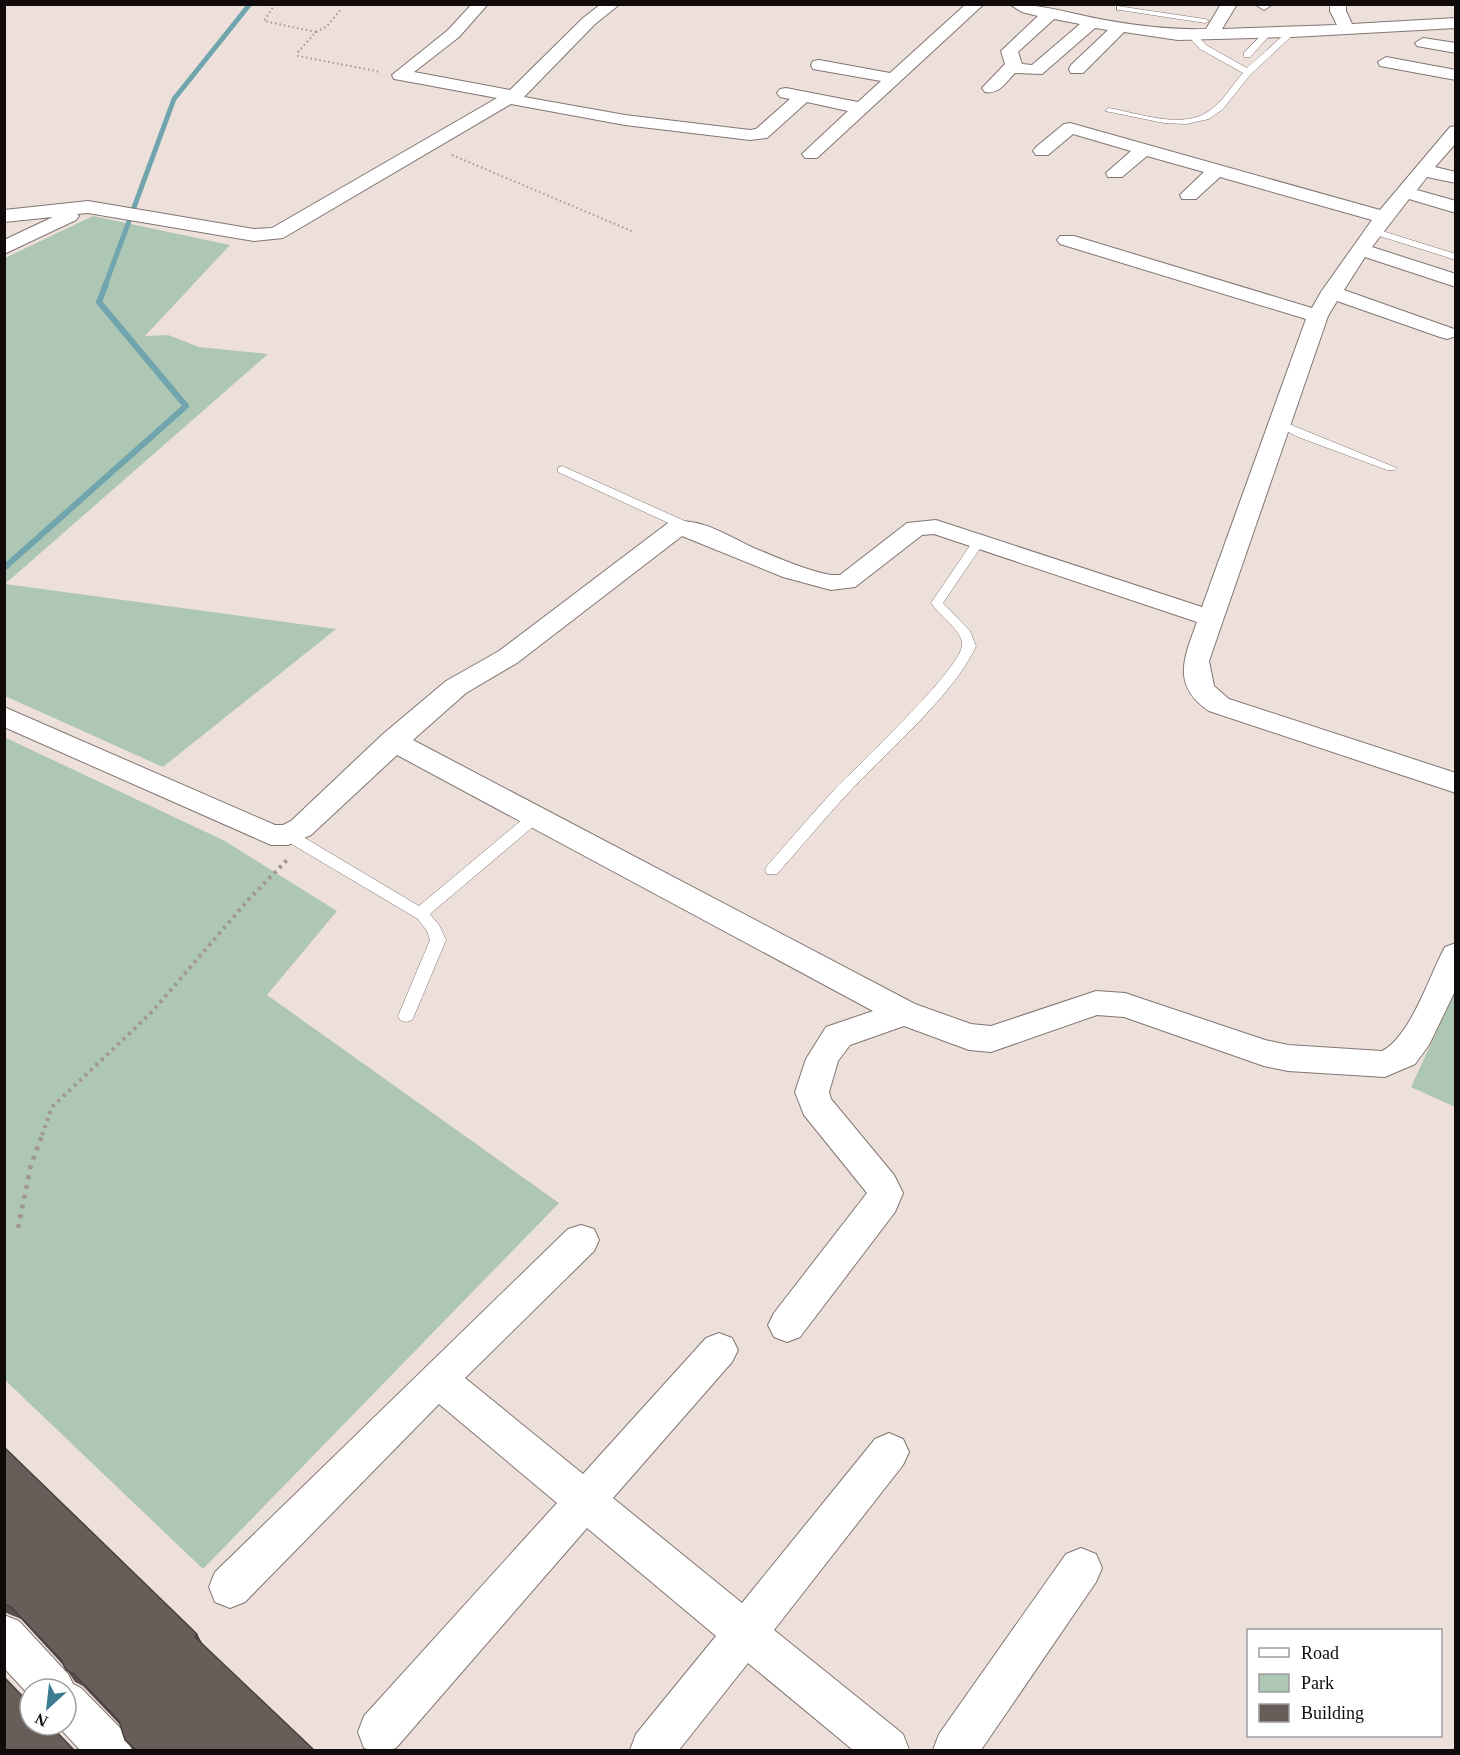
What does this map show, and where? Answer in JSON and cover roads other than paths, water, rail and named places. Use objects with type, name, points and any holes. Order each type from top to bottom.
[{"type":"street","points":[[480,4],[474,15],[400,75],[625,120],[750,135],[762,134],[804,96]]},
{"type":"street","points":[[4,216],[88,207],[121,210],[254,234],[276,234],[511,97],[588,21],[612,4]]},
{"type":"street","points":[[811,154],[976,4]]},
{"type":"street","points":[[1017,4],[1059,11],[1106,25],[1159,34],[1192,35],[1208,28],[1229,4]]},
{"type":"street","points":[[1338,4],[1338,10],[1347,29]]},
{"type":"street","points":[[1077,69],[1121,6]]},
{"type":"street","points":[[991,88],[1014,65],[1009,51],[1059,11]]},
{"type":"street","points":[[1208,28],[1292,32],[1455,23]]},
{"type":"street","points":[[1012,68],[1036,70],[1106,25]]},
{"type":"street","points":[[1423,43],[1455,48]]},
{"type":"street","points":[[1386,62],[1455,75]]},
{"type":"street","points":[[819,65],[895,79]]},
{"type":"street","points":[[783,92],[862,108]]},
{"type":"street","points":[[1042,151],[1070,128],[1217,170],[1375,233],[1455,281]]},
{"type":"street","points":[[1455,133],[1405,192],[1331,292],[1318,316],[1196,661],[1198,685],[1207,698],[1220,705],[1455,783]]},
{"type":"street","points":[[1115,173],[1144,149]]},
{"type":"street","points":[[1189,195],[1217,170]]},
{"type":"street","points":[[1423,170],[1455,178]]},
{"type":"street","points":[[1405,192],[1455,207]]},
{"type":"street","points":[[4,248],[88,207]]},
{"type":"street","points":[[1067,240],[1318,316]]},
{"type":"street","points":[[1331,292],[1447,333]]},
{"type":"street","points":[[4,716],[271,835],[296,839],[301,828],[393,741],[456,687],[508,657],[673,530],[692,529],[814,580],[837,584],[846,582],[916,528],[936,527],[1211,618]]},
{"type":"street","points":[[393,741],[904,1013],[969,1037],[991,1039],[1096,1003],[1113,1003],[1125,1005],[1264,1053],[1288,1058],[1385,1064],[1403,1055],[1417,1036],[1455,955]]},
{"type":"street","points":[[787,1325],[883,1201],[885,1193],[882,1185],[816,1105],[812,1092],[822,1059],[838,1036],[904,1013]]},
{"type":"street","points":[[230,1587],[581,1240]]},
{"type":"street","points":[[380,1732],[719,1350]]},
{"type":"street","points":[[438,1379],[887,1750]]},
{"type":"street","points":[[652,1750],[889,1452]]},
{"type":"street","points":[[955,1750],[1081,1568]]},
{"type":"street","points":[[4,1636],[42,1677]]},
{"type":"street","points":[[78,1716],[110,1750]]},
{"type":"lane","points":[[1121,6],[1208,28]]},
{"type":"lane","points":[[1247,55],[1269,32]]},
{"type":"lane","points":[[1109,111],[1173,121],[1197,120],[1215,112],[1248,72],[1292,32]]},
{"type":"lane","points":[[1192,35],[1203,47],[1248,72]]},
{"type":"lane","points":[[1375,233],[1455,257]]},
{"type":"lane","points":[[1279,423],[1302,435],[1391,468]]},
{"type":"lane","points":[[562,470],[692,529]]},
{"type":"lane","points":[[772,870],[851,781],[931,698],[963,657],[969,647],[967,635],[937,603],[979,541]]},
{"type":"lane","points":[[421,914],[535,817]]},
{"type":"lane","points":[[296,839],[421,914],[434,929],[438,940],[406,1016]]},
{"type":"waterway","points":[[105,286],[174,99],[250,4]]},
{"type":"waterway","points":[[4,568],[186,406],[99,302],[106,284]]}]
